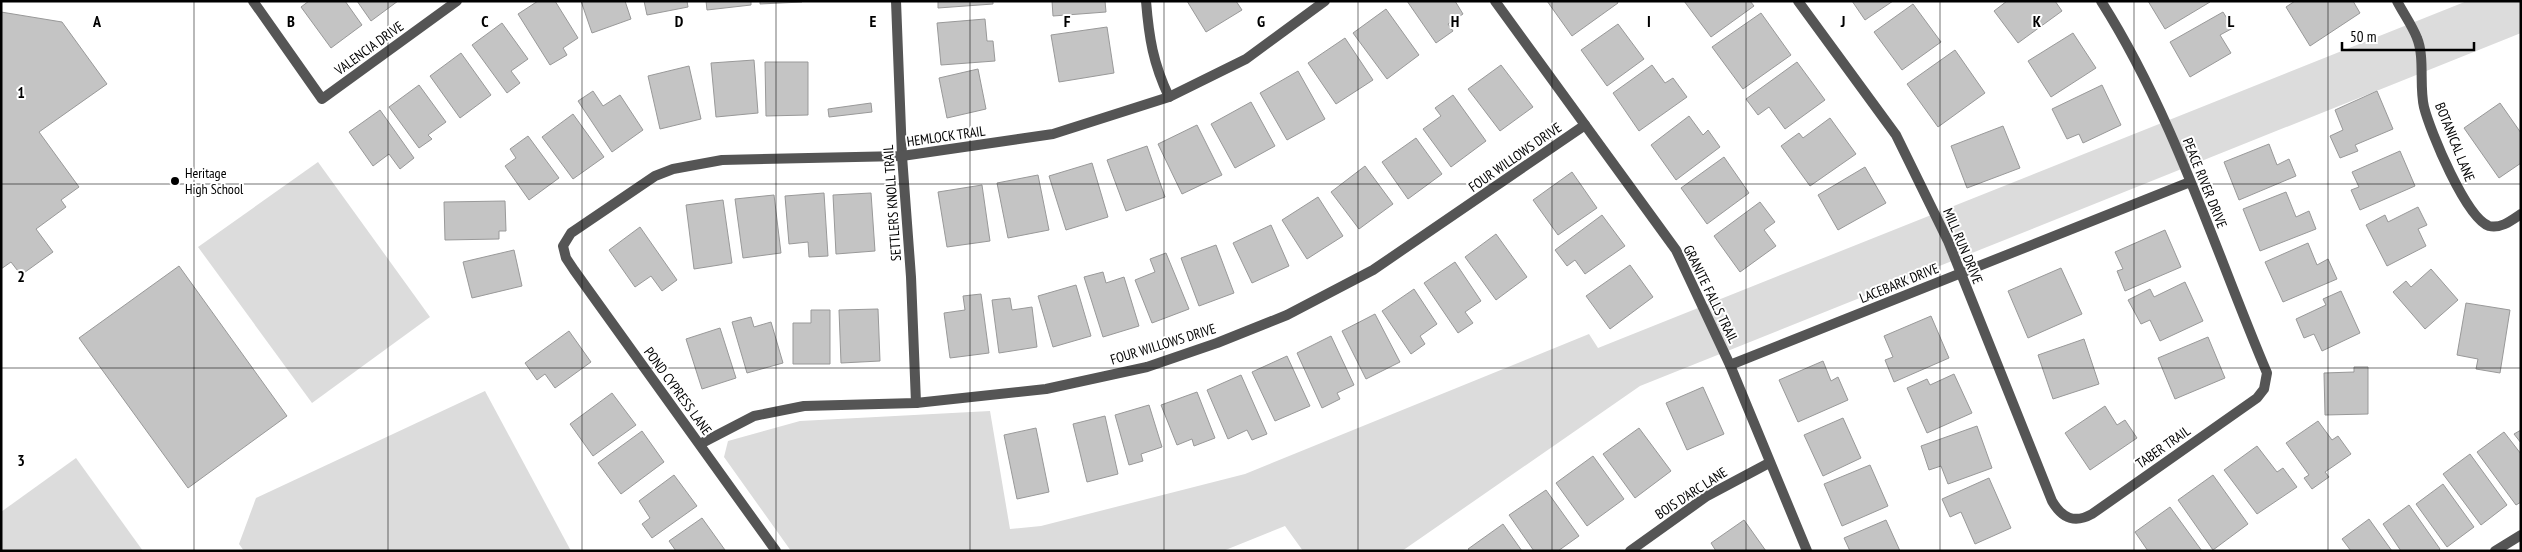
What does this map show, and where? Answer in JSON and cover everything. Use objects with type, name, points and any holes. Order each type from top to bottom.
[{"type":"street","name":"VALENCIA DRIVE","points":[[253,1],[322,100],[457,1]]},
{"type":"street","name":"SETTLERS KNOLL TRAIL","points":[[896,1],[902,156],[916,403]]},
{"type":"street","points":[[1146,1],[1149,41],[1156,70],[1169,97]]},
{"type":"street","name":"HEMLOCK TRAIL","points":[[563,246],[571,233],[584,222],[655,176],[673,169],[722,160],[902,156],[1052,134],[1169,97],[1246,59],[1325,1]]},
{"type":"street","name":"GRANITE FALLS TRAIL","points":[[1495,1],[1676,250],[1730,365],[1807,551]]},
{"type":"street","name":"MILL RUN DRIVE","points":[[1798,1],[1896,135],[1948,241],[2052,501],[2062,516],[2068,518]]},
{"type":"street","name":"PEACE RIVER DRIVE","points":[[2101,1],[2135,59],[2161,111],[2267,373],[2266,383]]},
{"type":"street","name":"BOTANICAL LANE","points":[[2397,1],[2418,40],[2424,106],[2452,177],[2473,212],[2482,222],[2492,227],[2504,225],[2521,214]]},
{"type":"street","name":"FOUR WILLOWS DRIVE","points":[[700,444],[754,416],[804,406],[916,403],[1046,389],[1147,366],[1217,343],[1287,315],[1374,270],[1585,125]]},
{"type":"street","name":"LACEBARK DRIVE","points":[[1730,365],[2190,182]]},
{"type":"street","name":"POND CYPRESS LANE","points":[[563,246],[566,258],[574,270],[776,551]]},
{"type":"street","name":"TABER TRAIL","points":[[2068,518],[2085,517],[2092,514],[2257,398],[2266,383]]},
{"type":"street","name":"BOIS D'ARC LANE","points":[[1630,551],[1708,496],[1769,463]]},
{"type":"street","points":[[2495,551],[2521,535]]},
{"type":"shaded area","points":[[2467,1],[2521,1],[2521,33],[1640,386],[1402,551],[1303,551],[1285,526],[1223,551],[791,551],[724,457],[728,441],[800,421],[990,411],[1010,529],[1041,526],[1245,474],[1589,334],[1598,348]]},
{"type":"shaded area","points":[[318,162],[430,317],[312,403],[198,247]]},
{"type":"shaded area","points":[[485,391],[571,551],[244,551],[239,544],[256,498]]},
{"type":"shaded area","points":[[76,458],[143,551],[1,551],[1,512]]},
{"type":"building","points":[[309,1],[345,1],[362,25],[331,48],[301,7]]},
{"type":"building","points":[[357,1],[398,1],[371,21]]},
{"type":"building","points":[[538,1],[555,1],[578,38],[563,48],[567,55],[550,65],[518,14]]},
{"type":"building","points":[[581,1],[625,1],[631,19],[592,33]]},
{"type":"building","points":[[644,1],[687,1],[688,7],[647,15]]},
{"type":"building","points":[[706,1],[751,1],[751,5],[707,10]]},
{"type":"building","points":[[760,1],[802,1],[802,2],[760,4]]},
{"type":"building","points":[[938,1],[993,1],[993,4],[938,8]]},
{"type":"building","points":[[1052,1],[1105,1],[1106,12],[1053,16]]},
{"type":"building","points":[[1187,1],[1236,1],[1242,10],[1206,32]]},
{"type":"building","points":[[1407,1],[1455,1],[1463,14],[1448,24],[1453,31],[1436,43]]},
{"type":"building","points":[[1547,1],[1617,1],[1618,3],[1572,36]]},
{"type":"building","points":[[1684,1],[1750,1],[1754,6],[1711,37]]},
{"type":"building","points":[[1852,1],[1893,1],[1865,20]]},
{"type":"building","points":[[2007,1],[2055,1],[2062,11],[2018,43],[1994,11]]},
{"type":"building","points":[[2148,1],[2210,1],[2210,2],[2165,29]]},
{"type":"building","points":[[2295,1],[2353,1],[2360,13],[2310,46],[2286,7]]},
{"type":"building","points":[[1913,4],[1941,42],[1902,70],[1874,32]]},
{"type":"building","points":[[1386,9],[1419,55],[1387,79],[1353,33]]},
{"type":"building","points":[[1,12],[62,22],[107,84],[39,132],[79,187],[61,200],[66,207],[36,229],[53,252],[21,275],[11,262],[1,269]]},
{"type":"building","points":[[2223,12],[2233,28],[2220,35],[2231,53],[2190,77],[2170,42]]},
{"type":"building","points":[[1761,13],[1791,55],[1743,89],[1712,47]]},
{"type":"building","points":[[985,19],[987,41],[993,41],[995,61],[941,65],[937,23]]},
{"type":"building","points":[[502,23],[528,59],[511,71],[520,83],[507,93],[472,45]]},
{"type":"building","points":[[1618,24],[1644,59],[1607,86],[1581,50]]},
{"type":"building","points":[[1107,27],[1114,73],[1059,82],[1051,35]]},
{"type":"building","points":[[2073,33],[2096,68],[2051,97],[2028,61]]},
{"type":"building","points":[[1345,38],[1373,80],[1336,104],[1308,63]]},
{"type":"building","points":[[1955,50],[1985,93],[1938,127],[1907,84]]},
{"type":"building","points":[[461,53],[491,95],[460,118],[430,76]]},
{"type":"building","points":[[754,60],[758,113],[716,117],[711,63]]},
{"type":"building","points":[[765,62],[808,62],[808,115],[766,116]]},
{"type":"building","points":[[1797,62],[1825,100],[1785,129],[1769,107],[1758,115],[1746,99]]},
{"type":"building","points":[[1501,65],[1533,107],[1500,131],[1468,89]]},
{"type":"building","points":[[1652,65],[1665,83],[1673,78],[1687,97],[1639,131],[1613,93]]},
{"type":"building","points":[[689,66],[701,119],[660,129],[648,76]]},
{"type":"building","points":[[978,69],[986,109],[947,118],[939,78]]},
{"type":"building","points":[[1298,71],[1325,119],[1287,140],[1260,93]]},
{"type":"building","points":[[419,85],[446,122],[428,135],[432,139],[419,148],[389,107]]},
{"type":"building","points":[[2102,85],[2121,125],[2083,143],[2079,134],[2067,139],[2052,109]]},
{"type":"building","points":[[593,91],[603,106],[620,95],[643,130],[612,152],[578,101]]},
{"type":"building","points":[[2377,91],[2393,129],[2355,145],[2358,151],[2340,158],[2330,136],[2343,130],[2335,110]]},
{"type":"building","points":[[1453,95],[1486,141],[1451,167],[1423,129],[1441,116],[1435,108]]},
{"type":"building","points":[[1251,102],[1275,146],[1235,168],[1211,124]]},
{"type":"building","points":[[871,103],[872,112],[829,117],[828,109]]},
{"type":"building","points":[[2500,103],[2521,133],[2521,163],[2499,178],[2464,128]]},
{"type":"building","points":[[380,110],[414,158],[400,169],[389,154],[373,166],[349,132]]},
{"type":"building","points":[[573,114],[604,157],[573,179],[542,137]]},
{"type":"building","points":[[1689,116],[1703,135],[1708,130],[1720,147],[1676,180],[1651,145]]},
{"type":"building","points":[[1830,118],[1856,154],[1810,186],[1781,146],[1799,133],[1803,138]]},
{"type":"building","points":[[1197,125],[1222,175],[1182,194],[1158,144]]},
{"type":"building","points":[[2003,126],[2020,168],[1967,188],[1951,146]]},
{"type":"building","points":[[528,136],[559,178],[529,200],[505,166],[516,158],[510,149]]},
{"type":"building","points":[[1416,138],[1442,174],[1408,199],[1382,162]]},
{"type":"building","points":[[2269,144],[2277,165],[2289,159],[2296,176],[2239,200],[2224,162]]},
{"type":"building","points":[[1147,146],[1165,197],[1126,211],[1107,160]]},
{"type":"building","points":[[2400,151],[2415,186],[2360,210],[2351,190],[2359,187],[2352,172]]},
{"type":"building","points":[[1724,157],[1749,193],[1707,224],[1681,188]]},
{"type":"building","points":[[1092,163],[1108,217],[1066,230],[1049,176]]},
{"type":"building","points":[[1365,166],[1393,204],[1359,229],[1331,192]]},
{"type":"building","points":[[1865,167],[1886,203],[1838,230],[1818,195]]},
{"type":"building","points":[[1572,172],[1597,208],[1558,235],[1533,200]]},
{"type":"building","points":[[1038,175],[1049,230],[1008,238],[997,183]]},
{"type":"building","points":[[982,185],[990,241],[947,247],[938,192]]},
{"type":"building","points":[[2286,192],[2296,217],[2309,211],[2316,229],[2260,251],[2243,209]]},
{"type":"building","points":[[824,193],[828,256],[809,257],[808,242],[789,244],[785,196]]},
{"type":"building","points":[[871,193],[875,251],[836,254],[833,195]]},
{"type":"building","points":[[774,195],[781,253],[743,258],[735,199]]},
{"type":"building","points":[[1318,197],[1343,236],[1307,259],[1282,220]]},
{"type":"building","points":[[723,200],[732,263],[694,269],[686,205]]},
{"type":"building","points":[[505,201],[506,231],[499,231],[499,239],[445,240],[444,202]]},
{"type":"building","points":[[1760,202],[1775,222],[1764,230],[1776,246],[1740,272],[1714,236]]},
{"type":"building","points":[[2418,207],[2427,225],[2418,229],[2426,246],[2387,266],[2366,225],[2385,215],[2388,222]]},
{"type":"building","points":[[1602,215],[1625,246],[1585,274],[1575,260],[1567,266],[1555,250]]},
{"type":"building","points":[[1271,225],[1289,266],[1252,283],[1233,243]]},
{"type":"building","points":[[640,227],[677,280],[662,291],[651,276],[635,287],[609,250]]},
{"type":"building","points":[[2165,230],[2181,267],[2125,291],[2117,271],[2123,269],[2115,252]]},
{"type":"building","points":[[1496,234],[1527,277],[1496,300],[1465,257]]},
{"type":"building","points":[[2308,243],[2317,265],[2328,259],[2337,279],[2283,302],[2265,262]]},
{"type":"building","points":[[1216,245],[1234,293],[1199,306],[1181,258]]},
{"type":"building","points":[[514,250],[522,286],[472,298],[463,262]]},
{"type":"building","points":[[1166,253],[1189,309],[1152,323],[1135,280],[1155,272],[1150,259]]},
{"type":"building","points":[[1455,262],[1481,301],[1465,312],[1473,323],[1458,333],[1424,283]]},
{"type":"building","points":[[1630,265],[1653,297],[1610,329],[1586,296]]},
{"type":"building","points":[[179,266],[287,416],[188,488],[79,338]]},
{"type":"building","points":[[2061,268],[2082,314],[2028,338],[2008,291]]},
{"type":"building","points":[[2431,269],[2458,300],[2425,329],[2393,292],[2406,281],[2411,287]]},
{"type":"building","points":[[1103,272],[1106,283],[1124,277],[1139,326],[1103,337],[1084,277]]},
{"type":"building","points":[[2185,282],[2203,321],[2160,341],[2150,320],[2141,324],[2128,300],[2150,289],[2154,297]]},
{"type":"building","points":[[1076,285],[1091,336],[1053,347],[1038,296]]},
{"type":"building","points":[[1414,289],[1437,324],[1420,336],[1425,344],[1411,354],[1382,311]]},
{"type":"building","points":[[2341,291],[2360,333],[2322,351],[2314,334],[2304,338],[2296,319],[2326,305],[2323,299]]},
{"type":"building","points":[[981,294],[989,353],[950,358],[944,313],[965,310],[963,296]]},
{"type":"building","points":[[1010,298],[1012,310],[1032,307],[1037,347],[999,353],[992,300]]},
{"type":"building","points":[[2466,303],[2510,310],[2500,373],[2476,369],[2478,359],[2457,355]]},
{"type":"building","points":[[878,309],[880,361],[841,363],[839,310]]},
{"type":"building","points":[[811,310],[830,310],[830,364],[793,364],[793,323],[811,323]]},
{"type":"building","points":[[1375,314],[1400,362],[1366,379],[1342,331]]},
{"type":"building","points":[[1931,316],[1949,358],[1894,382],[1885,360],[1893,357],[1884,336]]},
{"type":"building","points":[[751,317],[754,327],[771,322],[783,363],[747,373],[732,322]]},
{"type":"building","points":[[720,328],[736,378],[702,389],[686,339]]},
{"type":"building","points":[[569,331],[591,362],[555,388],[545,374],[537,380],[525,363]]},
{"type":"building","points":[[1331,336],[1354,385],[1337,393],[1340,399],[1322,408],[1297,353]]},
{"type":"building","points":[[2208,337],[2225,378],[2175,399],[2158,358]]},
{"type":"building","points":[[2084,339],[2099,384],[2053,399],[2038,355]]},
{"type":"building","points":[[1287,356],[1310,406],[1275,421],[1252,372]]},
{"type":"building","points":[[1823,361],[1831,381],[1838,377],[1848,400],[1798,422],[1779,380]]},
{"type":"building","points":[[2354,367],[2368,367],[2368,414],[2325,415],[2324,373],[2354,372]]},
{"type":"building","points":[[1954,374],[1972,413],[1927,433],[1907,388],[1927,379],[1930,385]]},
{"type":"building","points":[[1241,375],[1267,434],[1252,440],[1247,430],[1228,439],[1207,390]]},
{"type":"building","points":[[1703,387],[1724,434],[1687,450],[1666,403]]},
{"type":"building","points":[[1197,392],[1215,438],[1194,446],[1192,439],[1177,445],[1161,405]]},
{"type":"building","points":[[612,393],[636,425],[593,456],[570,424]]},
{"type":"building","points":[[1149,405],[1162,447],[1141,454],[1143,461],[1129,465],[1115,415]]},
{"type":"building","points":[[2105,406],[2117,425],[2125,420],[2137,438],[2090,470],[2065,433]]},
{"type":"building","points":[[1105,416],[1118,474],[1087,482],[1073,424]]},
{"type":"building","points":[[1843,418],[1861,458],[1823,476],[1804,435]]},
{"type":"building","points":[[2318,421],[2332,440],[2338,436],[2351,454],[2325,472],[2329,477],[2312,489],[2304,478],[2309,475],[2286,443]]},
{"type":"building","points":[[1977,426],[1992,468],[1948,484],[1941,466],[1929,470],[1921,446]]},
{"type":"building","points":[[1036,428],[1049,492],[1017,499],[1004,435]]},
{"type":"building","points":[[1639,428],[1671,471],[1635,498],[1603,454]]},
{"type":"building","points":[[2521,430],[2521,443],[2514,434]]},
{"type":"building","points":[[642,431],[664,462],[621,494],[598,463]]},
{"type":"building","points":[[2504,432],[2521,454],[2521,502],[2516,505],[2477,452]]},
{"type":"building","points":[[2257,446],[2277,472],[2283,468],[2297,487],[2257,514],[2224,470]]},
{"type":"building","points":[[2470,454],[2507,505],[2481,525],[2443,474]]},
{"type":"building","points":[[1593,456],[1624,499],[1587,526],[1556,483]]},
{"type":"building","points":[[1870,465],[1888,506],[1842,526],[1824,484]]},
{"type":"building","points":[[674,475],[697,506],[652,538],[642,524],[650,518],[639,501]]},
{"type":"building","points":[[2213,475],[2248,524],[2213,550],[2178,500]]},
{"type":"building","points":[[1989,478],[2011,528],[1975,544],[1961,512],[1950,517],[1942,499]]},
{"type":"building","points":[[2443,484],[2474,527],[2447,547],[2416,504]]},
{"type":"building","points":[[1546,490],[1579,536],[1558,551],[1534,551],[1509,515]]},
{"type":"building","points":[[2409,505],[2440,549],[2438,551],[2401,551],[2383,524]]},
{"type":"building","points":[[2170,507],[2202,551],[2148,551],[2135,532]]},
{"type":"building","points":[[702,518],[725,550],[676,551],[669,541]]},
{"type":"building","points":[[2369,519],[2392,551],[2351,551],[2342,539]]},
{"type":"building","points":[[1744,520],[1766,551],[1716,551],[1711,543]]},
{"type":"building","points":[[1886,520],[1900,551],[1850,551],[1844,538]]},
{"type":"building","points":[[1503,524],[1522,551],[1470,551],[1468,549]]},
{"type":"place","name":"Heritage High School","points":[[175,181]]}]
